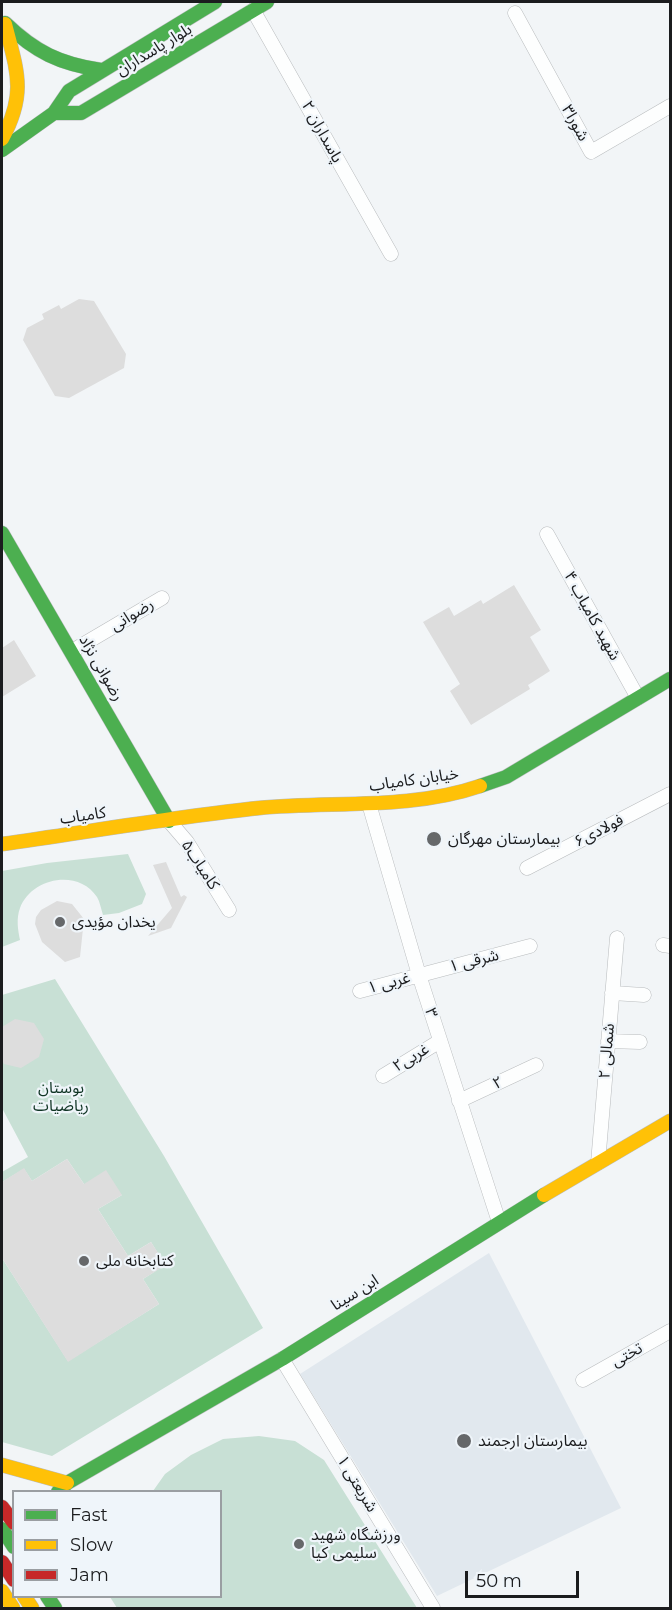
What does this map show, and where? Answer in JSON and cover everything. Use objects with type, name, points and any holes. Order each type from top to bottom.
[{"type":"main road","name":"بلوار پاسداران","points":[[2,150],[54,113],[69,91],[216,2]]},
{"type":"main road","name":"بلوار پاسداران","points":[[54,113],[81,113],[267,2]]},
{"type":"main road","points":[[3,21],[28,44],[50,58],[73,67],[101,70]]},
{"type":"main road","points":[[2,139],[9,126],[18,76],[3,21]]},
{"type":"main road","name":"رضوانی نژاد","points":[[2,533],[170,821]]},
{"type":"main road","name":"خیابان کامیاب","points":[[170,821],[260,808],[369,804],[457,794],[506,777],[670,679]]},
{"type":"main road","name":"کامیاب","points":[[2,844],[170,821]]},
{"type":"main road","name":"ابن سینا","points":[[62,1487],[282,1359],[498,1222],[670,1121]]},
{"type":"main road","points":[[2,1465],[62,1487]]},
{"type":"main road","points":[[2,1507],[12,1520]]},
{"type":"main road","points":[[2,1529],[12,1543]]},
{"type":"main road","points":[[2,1562],[12,1577]]},
{"type":"main road","points":[[2,1591],[13,1608]]},
{"type":"street","name":"پاسداران ۲","points":[[253,10],[391,254]]},
{"type":"street","name":"شورا۳","points":[[515,13],[591,152],[670,106]]},
{"type":"street","name":"شهید کامیاب ۴","points":[[547,534],[638,698]]},
{"type":"street","name":"رضوانی","points":[[72,651],[162,598]]},
{"type":"street","name":"فولادی۶","points":[[527,868],[670,794]]},
{"type":"street","name":"۳","points":[[369,804],[419,975],[498,1222]]},
{"type":"street","name":"کامیاب۵","points":[[170,821],[187,842],[229,910]]},
{"type":"street","name":"۲ شمالی","points":[[598,1163],[617,938]]},
{"type":"street","name":"۱ شرقی","points":[[419,975],[530,946]]},
{"type":"street","name":"۱ غربی","points":[[360,991],[419,975]]},
{"type":"street","points":[[612,993],[644,995]]},
{"type":"street","name":"غربی۲","points":[[383,1076],[440,1041]]},
{"type":"street","points":[[608,1041],[640,1042]]},
{"type":"street","name":"۲","points":[[459,1101],[536,1065]]},
{"type":"street","name":"تختی","points":[[583,1380],[670,1331]]},
{"type":"street","name":"شریعتی ۱","points":[[282,1359],[433,1608]]},
{"type":"shaded area","name":"بیمارستان ارجمند","points":[[489,1253],[621,1508],[437,1596],[300,1374]]},
{"type":"green space","points":[[128,854],[146,894],[142,904],[119,913],[103,915],[97,897],[89,888],[78,882],[56,880],[34,890],[26,898],[19,912],[20,940],[2,947],[2,871],[47,863]]},
{"type":"green space","name":"بوستان ریاضیات","points":[[55,979],[164,1156],[263,1328],[52,1456],[2,1442],[2,1258],[68,1361],[159,1304],[143,1279],[165,1265],[151,1242],[128,1256],[98,1209],[122,1195],[84,1184],[67,1159],[32,1181],[24,1169],[2,1182],[2,1172],[28,1157],[2,1108],[2,995]]},
{"type":"green space","name":"ورزشگاه شهید سلیمی کیا","points":[[259,1436],[295,1441],[324,1460],[417,1608],[117,1608],[111,1598],[222,1598],[222,1490],[154,1490],[165,1474],[191,1455],[223,1439]]},
{"type":"building","points":[[79,299],[94,301],[126,354],[124,368],[69,398],[55,396],[23,340],[27,328],[44,319],[42,314],[59,305],[61,309]]},
{"type":"building","points":[[514,585],[541,630],[530,637],[550,671],[528,685],[530,689],[471,725],[450,691],[460,684],[423,622],[449,607],[454,616],[481,600],[483,604]]},
{"type":"building","points":[[14,640],[36,676],[2,697],[2,648]]},
{"type":"building","points":[[166,862],[181,897],[184,895],[187,897],[171,928],[148,936],[172,908],[153,865]]},
{"type":"building","points":[[57,901],[72,904],[84,919],[80,957],[65,962],[42,942],[35,924],[36,917],[41,910]]},
{"type":"building","points":[[15,1019],[34,1023],[44,1039],[39,1057],[21,1068],[4,1064],[2,1060],[2,1027]]},
{"type":"building","name":"کتابخانه ملی","points":[[67,1159],[84,1184],[106,1170],[122,1195],[98,1209],[128,1256],[151,1242],[166,1265],[143,1279],[159,1304],[68,1362],[2,1258],[2,1182],[24,1168],[32,1181]]},
{"type":"traffic: fast","points":[[2,150],[54,113],[69,91],[215,2]]},
{"type":"traffic: fast","points":[[54,113],[81,113],[267,2]]},
{"type":"traffic: fast","points":[[5,23],[27,42],[49,55],[73,64],[101,70]]},
{"type":"traffic: fast","points":[[2,533],[169,821]]},
{"type":"traffic: fast","points":[[480,786],[506,777],[670,679]]},
{"type":"traffic: fast","points":[[60,1490],[67,1483],[282,1359],[544,1195]]},
{"type":"traffic: fast","points":[[2,1529],[12,1544]]},
{"type":"traffic: fast","points":[[48,1598],[55,1608]]},
{"type":"traffic: slow","points":[[2,139],[10,123],[17,95],[16,69],[5,24]]},
{"type":"traffic: slow","points":[[2,844],[259,808],[426,799],[480,786]]},
{"type":"traffic: slow","points":[[544,1195],[670,1121]]},
{"type":"traffic: slow","points":[[2,1465],[67,1483]]},
{"type":"traffic: slow","points":[[2,1591],[13,1608]]},
{"type":"traffic: slow","points":[[25,1598],[32,1608]]},
{"type":"traffic: jam","points":[[2,1507],[12,1520]]},
{"type":"traffic: jam","points":[[2,1562],[12,1577]]},
{"type":"place","name":"بیمارستان مهرگان","points":[[434,839]]},
{"type":"place","name":"یخدان مؤیدی","points":[[60,922]]},
{"type":"place","name":"کتابخانه ملی","points":[[84,1261]]},
{"type":"place","name":"بیمارستان ارجمند","points":[[464,1441]]},
{"type":"place","name":"ورزشگاه شهید سلیمی کیا","points":[[299,1544]]}]
